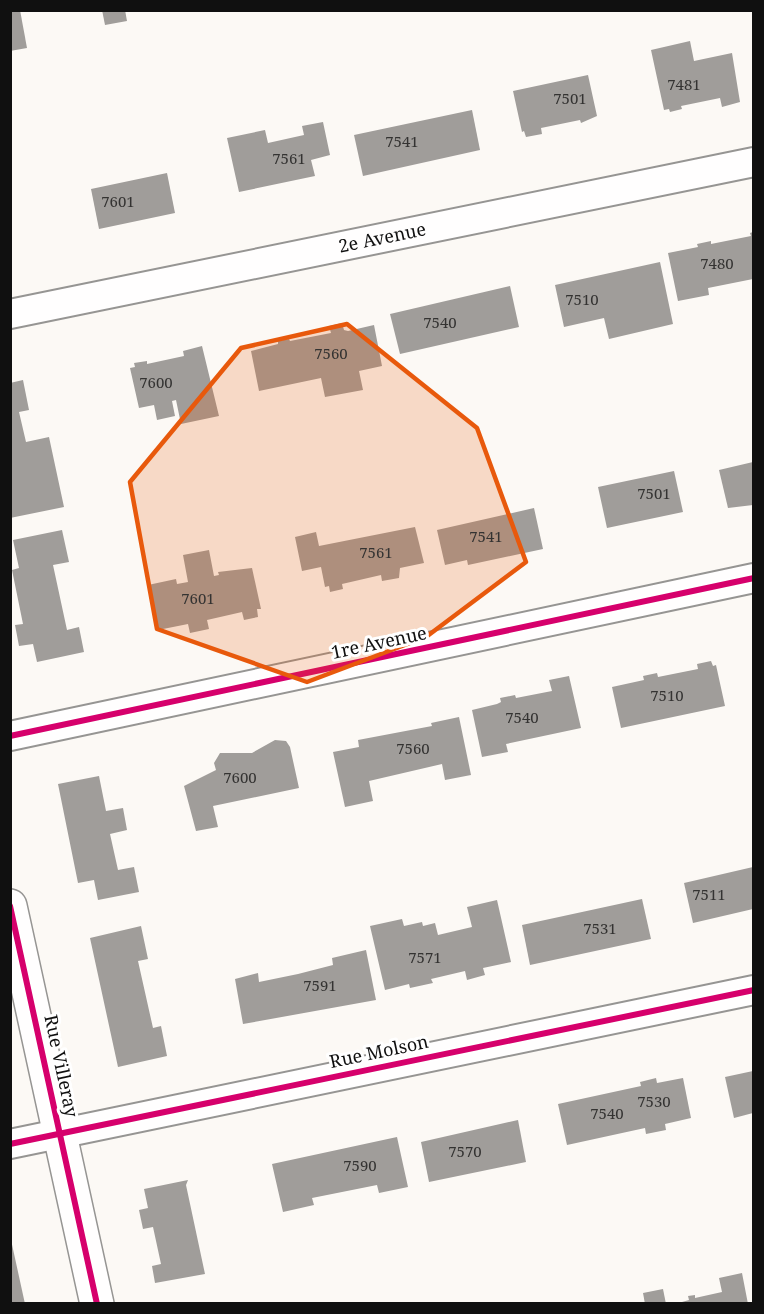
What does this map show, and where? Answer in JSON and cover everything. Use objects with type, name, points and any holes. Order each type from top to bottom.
[{"type":"street","name":"2e Avenue","points":[[10,314],[753,162]]},
{"type":"street","name":"1re Avenue","points":[[10,736],[753,578]]},
{"type":"street","name":"Rue Villeray","points":[[10,906],[97,1304]]},
{"type":"street","name":"Rue Molson","points":[[10,1144],[753,990]]},
{"type":"highlighted area","points":[[347,324],[477,428],[526,562],[426,637],[307,682],[157,629],[130,482],[241,348]]},
{"type":"building","points":[[10,10],[20,10],[27,48],[10,51]]},
{"type":"building","points":[[102,10],[125,10],[127,21],[105,25]]},
{"type":"building","points":[[690,41],[694,61],[732,53],[740,102],[722,107],[720,98],[681,106],[682,109],[670,112],[669,109],[664,110],[651,50]]},
{"type":"building","points":[[588,75],[597,116],[581,123],[580,120],[541,128],[542,134],[526,137],[524,131],[522,132],[513,91]]},
{"type":"building","points":[[472,110],[480,150],[363,176],[354,135]]},
{"type":"building","points":[[323,122],[330,155],[311,160],[315,176],[239,192],[227,138],[265,130],[268,143],[304,135],[302,126]]},
{"type":"building","points":[[167,173],[175,213],[99,229],[91,189]]},
{"type":"building","points":[[753,232],[753,279],[708,288],[709,295],[678,301],[668,253],[698,247],[697,244],[711,241],[711,244],[751,236],[750,233]]},
{"type":"building","points":[[660,262],[673,324],[609,339],[604,318],[564,327],[555,285]]},
{"type":"building","points":[[510,286],[519,327],[400,354],[390,314]]},
{"type":"building","points":[[342,323],[344,330],[348,331],[374,325],[382,366],[359,371],[363,390],[325,397],[321,378],[259,391],[251,351],[278,344],[278,341],[331,333],[329,326]]},
{"type":"building","points":[[202,346],[219,416],[181,424],[176,400],[172,401],[175,416],[157,420],[154,405],[139,408],[130,368],[135,367],[134,363],[147,361],[147,364],[184,356],[183,351]]},
{"type":"building","points":[[23,380],[29,410],[19,412],[26,442],[49,437],[64,507],[10,518],[10,383]]},
{"type":"building","points":[[753,462],[753,505],[728,508],[719,470]]},
{"type":"building","points":[[674,471],[683,512],[607,528],[598,487]]},
{"type":"building","points":[[534,508],[543,549],[468,565],[467,560],[445,565],[437,530]]},
{"type":"building","points":[[415,527],[424,563],[400,568],[399,578],[382,581],[381,575],[342,584],[343,589],[330,592],[329,586],[325,587],[321,567],[302,571],[295,537],[316,532],[319,546]]},
{"type":"building","points":[[62,530],[69,562],[53,565],[67,630],[79,627],[84,652],[37,662],[33,644],[19,646],[15,625],[23,624],[12,570],[19,568],[13,540]]},
{"type":"building","points":[[209,550],[214,576],[219,575],[218,572],[252,568],[261,609],[257,609],[258,617],[244,620],[242,612],[207,620],[209,629],[190,633],[188,624],[158,630],[148,585],[176,579],[177,584],[188,582],[183,555]]},
{"type":"building","points":[[711,661],[713,666],[716,665],[725,706],[621,728],[612,687],[644,680],[643,676],[657,673],[658,677],[698,669],[697,664]]},
{"type":"building","points":[[569,676],[581,728],[506,744],[508,752],[482,757],[472,710],[497,704],[501,702],[500,698],[515,695],[516,698],[552,691],[549,680]]},
{"type":"building","points":[[459,717],[471,775],[445,780],[442,764],[369,781],[373,801],[345,807],[333,752],[359,747],[358,740],[432,726],[431,723]]},
{"type":"building","points":[[275,740],[286,741],[290,747],[299,788],[213,806],[218,827],[196,831],[184,786],[216,770],[214,763],[220,753],[252,753]]},
{"type":"building","points":[[99,776],[106,811],[123,808],[127,830],[110,834],[118,870],[134,867],[139,892],[98,900],[94,880],[78,883],[58,784]]},
{"type":"building","points":[[753,867],[753,909],[693,923],[684,883]]},
{"type":"building","points":[[642,899],[651,939],[530,965],[522,925]]},
{"type":"building","points":[[497,900],[511,962],[483,968],[485,975],[467,980],[465,971],[431,979],[433,983],[410,988],[409,984],[385,990],[370,926],[402,919],[404,926],[422,922],[423,926],[435,923],[438,935],[472,927],[467,907]]},
{"type":"building","points":[[141,926],[148,959],[138,961],[153,1028],[161,1026],[167,1056],[118,1067],[90,938]]},
{"type":"building","points":[[366,950],[376,1000],[243,1024],[235,979],[258,973],[259,982],[298,974],[333,965],[332,958]]},
{"type":"building","points":[[753,1071],[753,1113],[734,1118],[725,1077]]},
{"type":"building","points":[[656,1078],[657,1083],[683,1078],[691,1118],[665,1124],[666,1130],[646,1134],[645,1128],[567,1145],[558,1104],[641,1086],[640,1082]]},
{"type":"building","points":[[518,1120],[526,1162],[429,1182],[421,1142]]},
{"type":"building","points":[[397,1137],[408,1187],[379,1193],[377,1185],[312,1198],[314,1205],[283,1212],[272,1164]]},
{"type":"building","points":[[188,1180],[186,1185],[205,1274],[155,1283],[152,1266],[161,1264],[153,1227],[143,1229],[139,1210],[148,1208],[144,1189]]},
{"type":"building","points":[[11,1240],[25,1304],[10,1304]]},
{"type":"building","points":[[742,1273],[748,1304],[675,1304],[689,1300],[688,1296],[695,1295],[695,1298],[722,1292],[719,1278]]},
{"type":"building","points":[[663,1289],[666,1304],[645,1304],[643,1293]]},
{"type":"cycle path","points":[[10,736],[754,578]]},
{"type":"cycle path","points":[[10,906],[97,1304]]},
{"type":"cycle path","points":[[10,1144],[754,990]]}]
